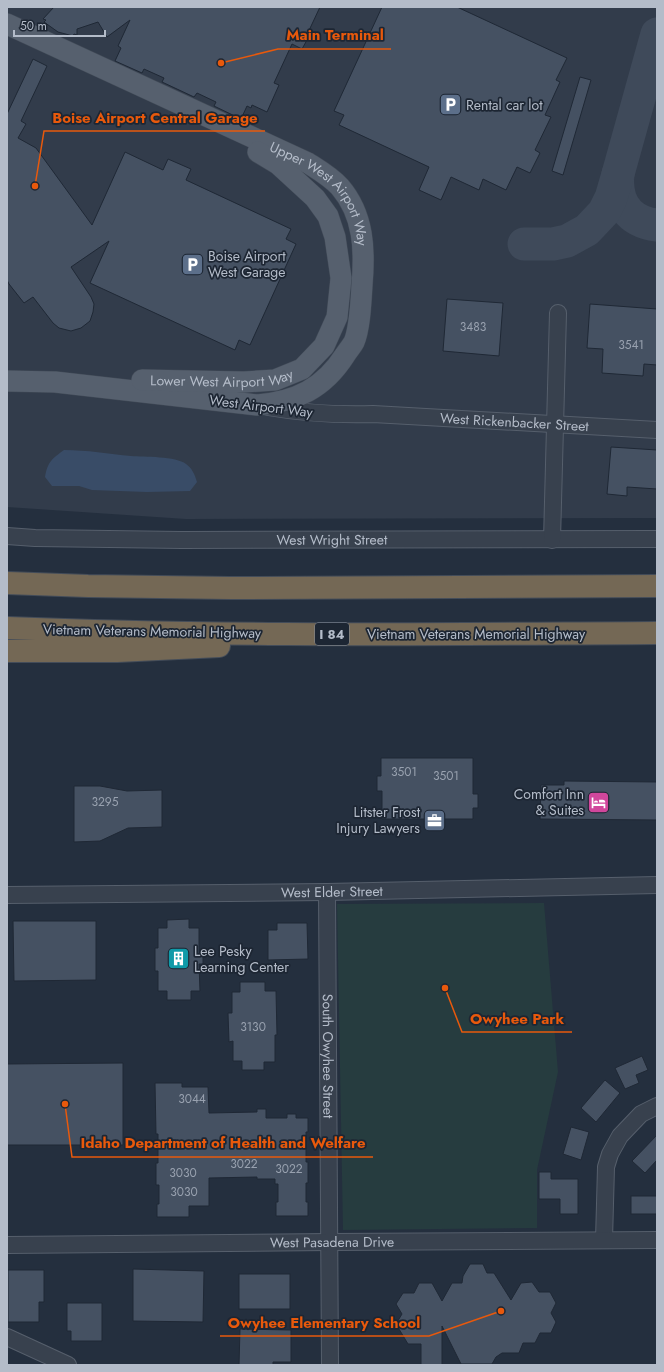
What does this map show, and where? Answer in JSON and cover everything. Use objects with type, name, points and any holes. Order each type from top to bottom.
[{"type":"highway","points":[[7,570],[230,588]]},
{"type":"highway","points":[[7,583],[230,588],[657,586]]},
{"type":"highway","name":"Vietnam Veterans Memorial Highway","points":[[7,628],[144,633],[657,633]]},
{"type":"highway","points":[[7,651],[117,651],[189,648],[376,634]]},
{"type":"main road","name":"Upper West Airport Way","points":[[7,24],[308,163],[324,173],[339,186],[350,202],[359,223],[363,245],[364,263],[359,319],[354,341],[337,368],[320,384],[295,398],[270,404],[257,405]]},
{"type":"main road","name":"Lower West Airport Way","points":[[7,33],[252,148],[278,164],[315,198],[328,216],[335,237],[341,278],[337,317],[324,346],[302,369],[275,380],[244,382],[86,380],[55,382]]},
{"type":"main road","name":"West Airport Way","points":[[7,381],[55,382],[257,405]]},
{"type":"street","points":[[552,540],[558,313]]},
{"type":"street","name":"West Airport Way","points":[[257,405],[294,412],[352,415],[372,414]]},
{"type":"street","name":"West Rickenbacker Street","points":[[372,414],[657,430]]},
{"type":"street","name":"West Wright Street","points":[[7,536],[35,538],[182,540],[657,539]]},
{"type":"street","name":"West Elder Street","points":[[7,895],[327,892],[657,885]]},
{"type":"street","name":"South Owyhee Street","points":[[327,892],[330,1365]]},
{"type":"street","points":[[604,1240],[606,1167],[610,1154],[620,1136],[641,1114],[657,1106]]},
{"type":"street","name":"West Pasadena Drive","points":[[7,1246],[657,1240]]},
{"type":"street","points":[[7,1337],[68,1365]]},
{"type":"shaded area","points":[[7,7],[657,7],[657,518],[186,519],[7,507]]},
{"type":"green space","points":[[544,903],[558,1072],[537,1170],[537,1228],[343,1230],[337,904]]},
{"type":"water","points":[[64,450],[160,457],[181,461],[190,468],[197,482],[190,491],[147,492],[92,490],[79,486],[52,486],[45,477],[49,464]]},
{"type":"building","points":[[54,7],[320,7],[302,49],[292,44],[274,83],[279,85],[267,112],[252,105],[251,108],[247,106],[241,119],[214,106],[216,102],[197,93],[194,97],[162,82],[164,78],[144,69],[142,73],[115,61],[121,48],[118,46],[130,20],[107,37],[98,22],[77,29],[77,35],[74,34],[73,36],[58,32],[44,22],[46,20],[43,19]]},
{"type":"building","name":"Rental car lot","points":[[382,7],[457,7],[567,58],[556,80],[560,82],[545,115],[551,117],[535,150],[540,153],[530,173],[517,167],[506,190],[483,179],[479,190],[451,177],[441,200],[419,190],[429,167],[339,125],[344,115],[334,111]]},
{"type":"building","name":"Boise Airport West Garage","points":[[33,59],[47,66],[21,121],[26,124],[18,138],[36,148],[92,225],[125,152],[163,170],[168,159],[191,169],[186,180],[291,229],[286,239],[296,244],[250,345],[239,340],[235,350],[90,283],[109,241],[71,267],[94,304],[90,321],[81,328],[71,331],[59,328],[53,323],[33,297],[24,303],[9,284],[7,280],[7,114]]},
{"type":"building","points":[[580,77],[591,80],[563,175],[552,171]]},
{"type":"building","points":[[447,299],[503,303],[499,356],[443,351]]},
{"type":"building","points":[[590,304],[657,309],[657,365],[644,364],[643,376],[602,373],[603,349],[587,348]]},
{"type":"building","points":[[611,447],[657,450],[657,489],[627,487],[627,496],[607,494]]},
{"type":"building","points":[[381,758],[473,758],[473,794],[478,794],[478,808],[473,808],[473,819],[382,819],[382,791],[377,791],[377,776],[381,776]]},
{"type":"building","name":"Comfort Inn & Suites","points":[[564,781],[657,782],[657,820],[540,819],[541,785],[564,785]]},
{"type":"building","points":[[74,786],[100,786],[127,791],[162,790],[162,827],[128,828],[100,841],[74,842]]},
{"type":"building","name":"Lee Pesky Learning Center","points":[[189,919],[189,928],[199,928],[199,954],[203,954],[203,964],[199,964],[200,991],[191,991],[191,1000],[167,1000],[167,991],[158,991],[158,971],[155,971],[155,948],[158,948],[158,928],[167,928],[167,920]]},
{"type":"building","points":[[13,921],[96,921],[96,980],[14,981]]},
{"type":"building","points":[[277,923],[307,923],[308,959],[268,960],[268,930],[277,930]]},
{"type":"building","points":[[240,982],[265,982],[265,991],[276,991],[277,1035],[275,1035],[275,1062],[264,1062],[264,1070],[242,1070],[242,1061],[233,1061],[233,1041],[229,1042],[228,1013],[232,1013],[232,992],[240,992]]},
{"type":"building","points":[[642,1056],[648,1070],[636,1075],[639,1083],[625,1089],[615,1068]]},
{"type":"building","points":[[123,1063],[123,1145],[7,1145],[7,1064]]},
{"type":"building","points":[[605,1080],[620,1093],[596,1122],[581,1108]]},
{"type":"building","points":[[155,1083],[182,1083],[182,1087],[208,1087],[209,1113],[257,1112],[257,1109],[266,1109],[266,1118],[287,1118],[287,1114],[296,1114],[296,1118],[308,1118],[308,1132],[306,1132],[308,1183],[306,1183],[306,1202],[308,1202],[308,1216],[276,1216],[278,1184],[275,1184],[275,1179],[257,1179],[257,1177],[209,1178],[209,1206],[189,1206],[189,1217],[157,1217],[159,1185],[156,1185],[158,1134],[156,1134]]},
{"type":"building","points":[[571,1127],[589,1132],[581,1160],[563,1154]]},
{"type":"building","points":[[657,1135],[657,1160],[645,1173],[632,1161]]},
{"type":"building","points":[[539,1172],[551,1172],[551,1179],[578,1179],[578,1214],[560,1214],[560,1199],[539,1199]]},
{"type":"building","points":[[631,1196],[657,1196],[657,1214],[631,1214]]},
{"type":"building","points":[[470,1264],[483,1264],[487,1273],[494,1273],[511,1300],[521,1283],[532,1282],[539,1292],[550,1292],[556,1303],[551,1313],[556,1322],[551,1333],[540,1333],[535,1343],[523,1343],[519,1353],[502,1353],[496,1357],[492,1364],[461,1364],[442,1326],[442,1365],[421,1365],[421,1344],[408,1344],[396,1324],[402,1314],[396,1304],[403,1293],[414,1293],[419,1283],[432,1283],[442,1301],[452,1283],[462,1283],[463,1276]]},
{"type":"building","points":[[133,1269],[204,1271],[203,1322],[133,1321]]},
{"type":"building","points":[[8,1270],[44,1270],[44,1302],[39,1302],[39,1322],[8,1322]]},
{"type":"building","points":[[239,1274],[290,1274],[290,1309],[239,1309]]},
{"type":"building","points":[[67,1303],[102,1303],[102,1341],[71,1341],[71,1331],[67,1331]]},
{"type":"building","points":[[240,1329],[291,1330],[291,1362],[273,1362],[273,1365],[239,1365]]},
{"type":"taxiway","points":[[524,244],[553,244],[567,241],[587,230],[604,212],[611,198],[657,34]]},
{"type":"taxiway","points":[[618,174],[619,193],[626,209],[639,220],[657,225]]},
{"type":"place","name":"Main Terminal","points":[[221,63]]},
{"type":"place","name":"Rental car lot","points":[[451,105]]},
{"type":"place","name":"Boise Airport Central Garage","points":[[35,186]]},
{"type":"place","name":"Boise Airport West Garage","points":[[193,264]]},
{"type":"place","name":"Comfort Inn & Suites","points":[[599,802]]},
{"type":"place","name":"Litster Frost Injury Lawyers","points":[[435,820]]},
{"type":"place","name":"Lee Pesky Learning Center","points":[[179,959]]},
{"type":"place","name":"Owyhee Park","points":[[445,988]]},
{"type":"place","name":"Idaho Department of Health and Welfare","points":[[65,1104]]},
{"type":"place","name":"Owyhee Elementary School","points":[[501,1311]]}]
